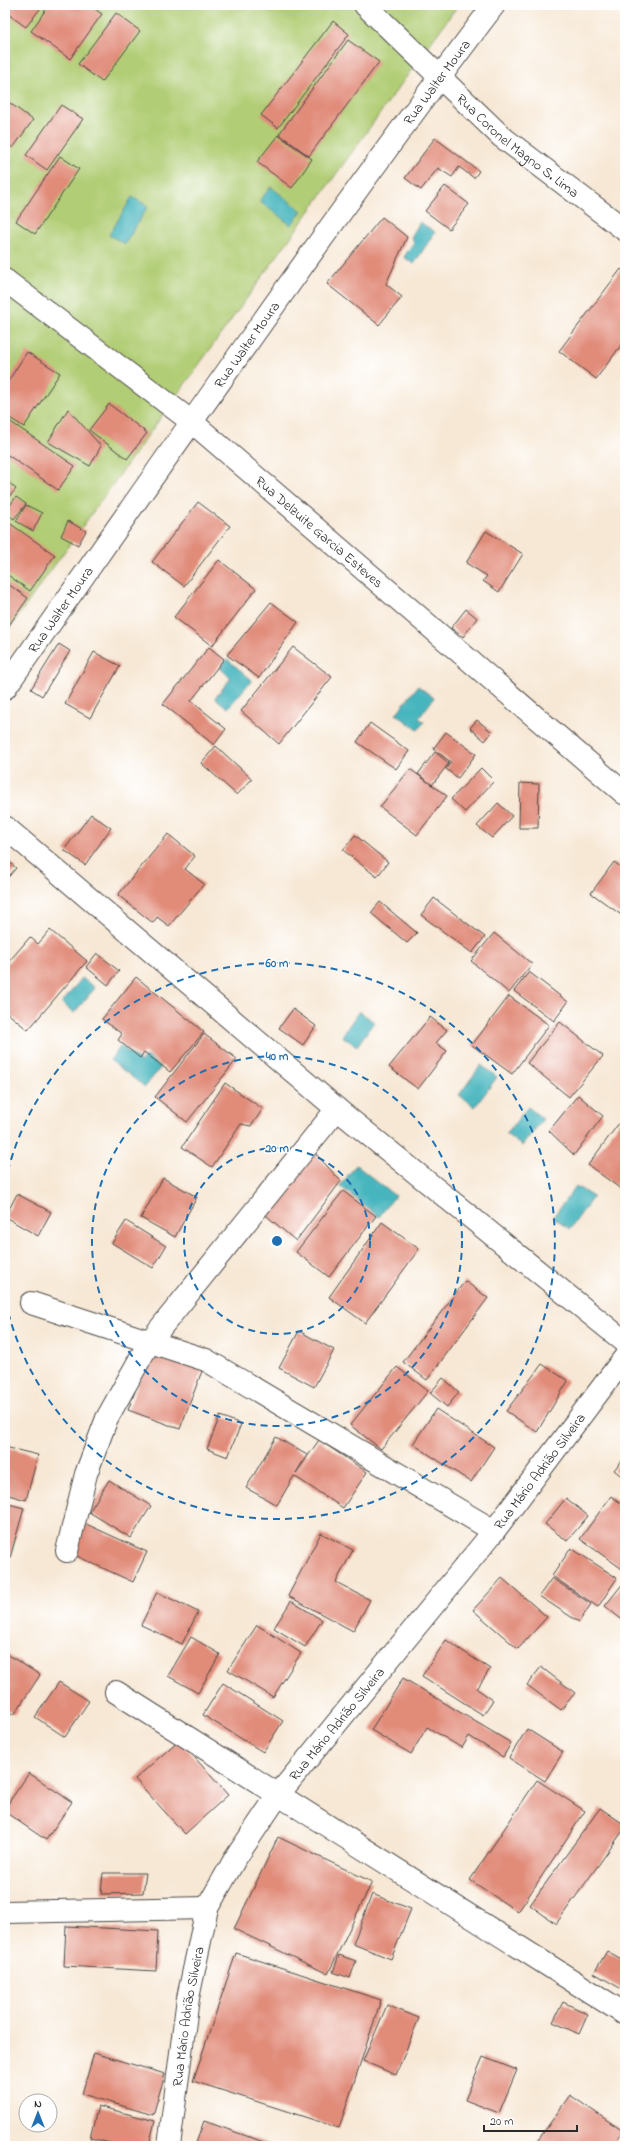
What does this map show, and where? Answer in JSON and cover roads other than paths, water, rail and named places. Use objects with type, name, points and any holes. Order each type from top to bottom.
[{"type":"street","name":"Rua Coronel Magno S. Lima","points":[[365,5],[502,137],[625,230]]},
{"type":"street","name":"Rua Walter Moura","points":[[5,688],[192,422],[440,76],[494,5]]},
{"type":"street","name":"Rua Delzuite Garcia Esteves","points":[[5,280],[192,422],[625,794]]},
{"type":"street","points":[[5,827],[338,1109],[625,1342]]},
{"type":"street","points":[[67,1551],[86,1474],[107,1418],[150,1341],[338,1109]]},
{"type":"street","points":[[31,1303],[206,1360],[494,1531]]},
{"type":"street","name":"Rua Mário Adrião Silveira","points":[[170,2146],[188,1998],[207,1908],[235,1860],[278,1795],[494,1531],[625,1357]]},
{"type":"street","points":[[116,1692],[625,2014]]},
{"type":"street","points":[[5,1912],[207,1908]]},
{"type":"water","points":[[271,187],[302,211],[291,225],[259,201]]},
{"type":"water","points":[[132,197],[148,206],[125,244],[109,235]]},
{"type":"water","points":[[420,222],[435,232],[414,264],[404,257],[414,242],[411,237]]},
{"type":"water","points":[[227,659],[252,680],[228,708],[215,698],[231,678],[220,668]]},
{"type":"water","points":[[418,686],[434,698],[419,718],[424,722],[418,730],[396,714]]},
{"type":"water","points":[[82,978],[95,988],[74,1013],[62,1003]]},
{"type":"water","points":[[359,1011],[374,1022],[357,1046],[342,1036]]},
{"type":"water","points":[[121,1046],[141,1062],[146,1056],[161,1067],[145,1087],[110,1060]]},
{"type":"water","points":[[481,1065],[497,1077],[475,1107],[459,1095]]},
{"type":"water","points":[[528,1107],[543,1119],[522,1146],[506,1134]]},
{"type":"water","points":[[356,1165],[395,1196],[379,1217],[340,1186]]},
{"type":"water","points":[[576,1186],[593,1197],[570,1229],[553,1217]]}]
